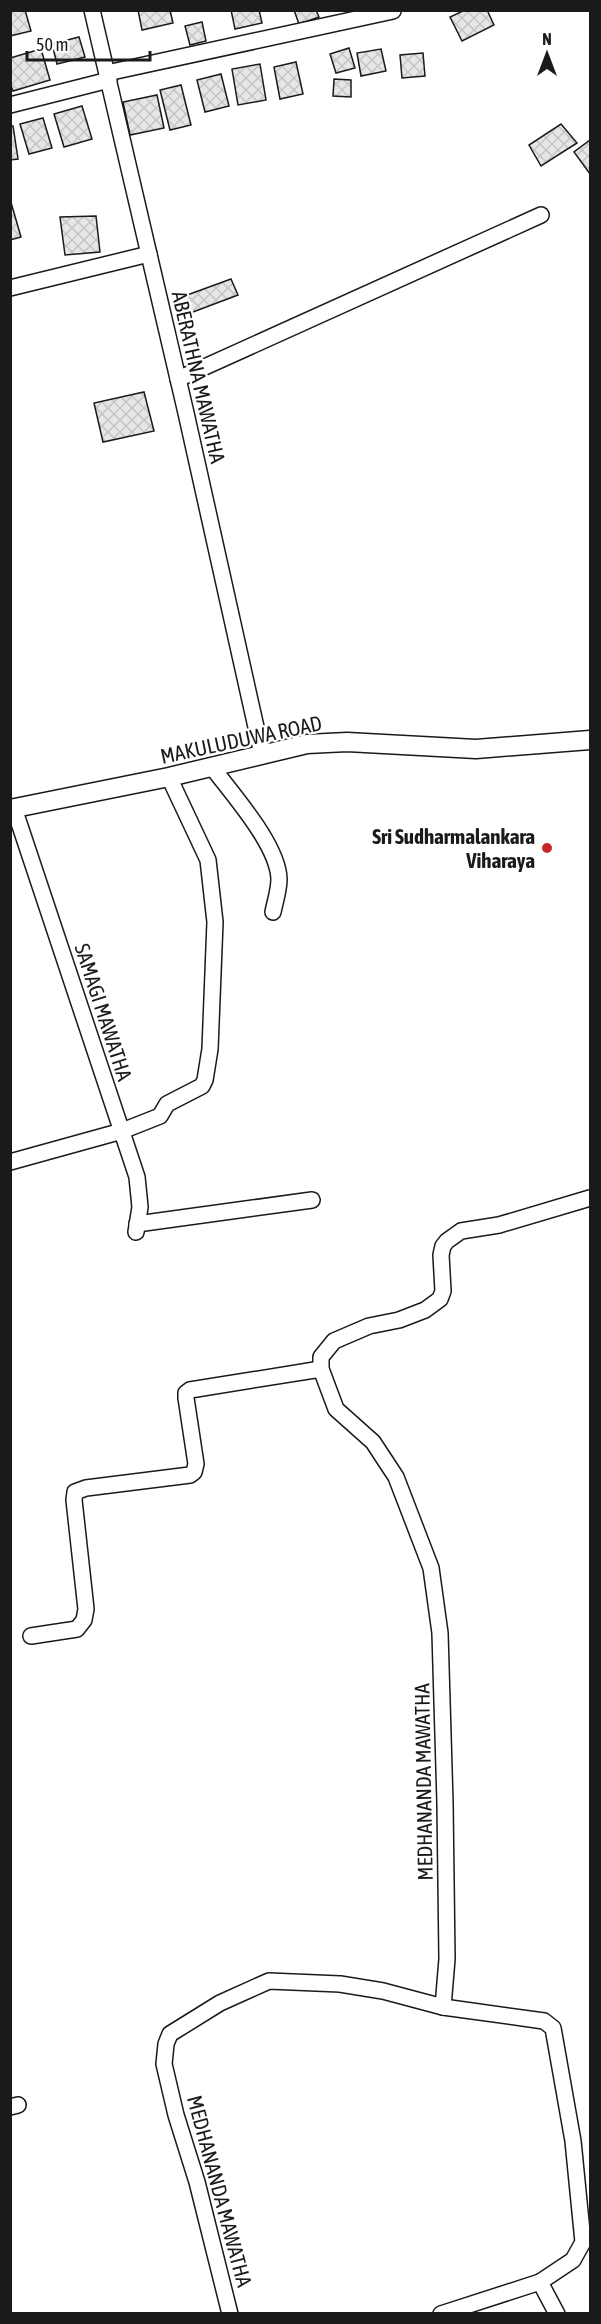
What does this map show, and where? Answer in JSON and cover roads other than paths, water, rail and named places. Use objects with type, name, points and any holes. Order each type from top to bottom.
[{"type":"street","name":"ABERATHNA MAWATHA","points":[[92,10],[262,754]]},
{"type":"street","points":[[10,105],[108,77],[393,11]]},
{"type":"street","points":[[178,379],[541,215]]},
{"type":"street","points":[[10,288],[149,254]]},
{"type":"street","name":"MAKULUDUWA ROAD","points":[[12,809],[169,777],[307,744],[347,742],[476,749],[591,740]]},
{"type":"street","points":[[212,767],[275,857],[279,880],[273,912]]},
{"type":"street","points":[[10,1162],[122,1131],[160,1116],[173,1099],[202,1086],[207,1073],[215,922],[208,860],[169,777]]},
{"type":"street","name":"SAMAGI MAWATHA","points":[[12,809],[137,1177],[140,1207],[137,1228],[312,1200]]},
{"type":"street","points":[[31,1636],[77,1629],[84,1620],[86,1609],[75,1492],[86,1488],[190,1475],[194,1472],[196,1464],[186,1393],[190,1390],[321,1369],[321,1357],[334,1341],[369,1326],[399,1320],[424,1310],[440,1299],[443,1291],[441,1255],[443,1246],[461,1231],[499,1225],[591,1198]]},
{"type":"street","name":"MEDHANANDA MAWATHA","points":[[230,2313],[164,2064],[166,2044],[170,2034],[220,2003],[269,1981],[340,1984],[383,1991],[443,2007],[447,1959],[445,1803],[440,1633],[431,1568],[396,1477],[373,1442],[336,1409],[327,1391],[321,1369]]},
{"type":"street","points":[[441,2313],[540,2282],[573,2260],[583,2242],[573,2141],[553,2028],[544,2021],[443,2007]]},
{"type":"street","points":[[540,2282],[557,2313]]},
{"type":"place","name":"Sri Sudharmalankara Viharaya","points":[[547,848]]}]
